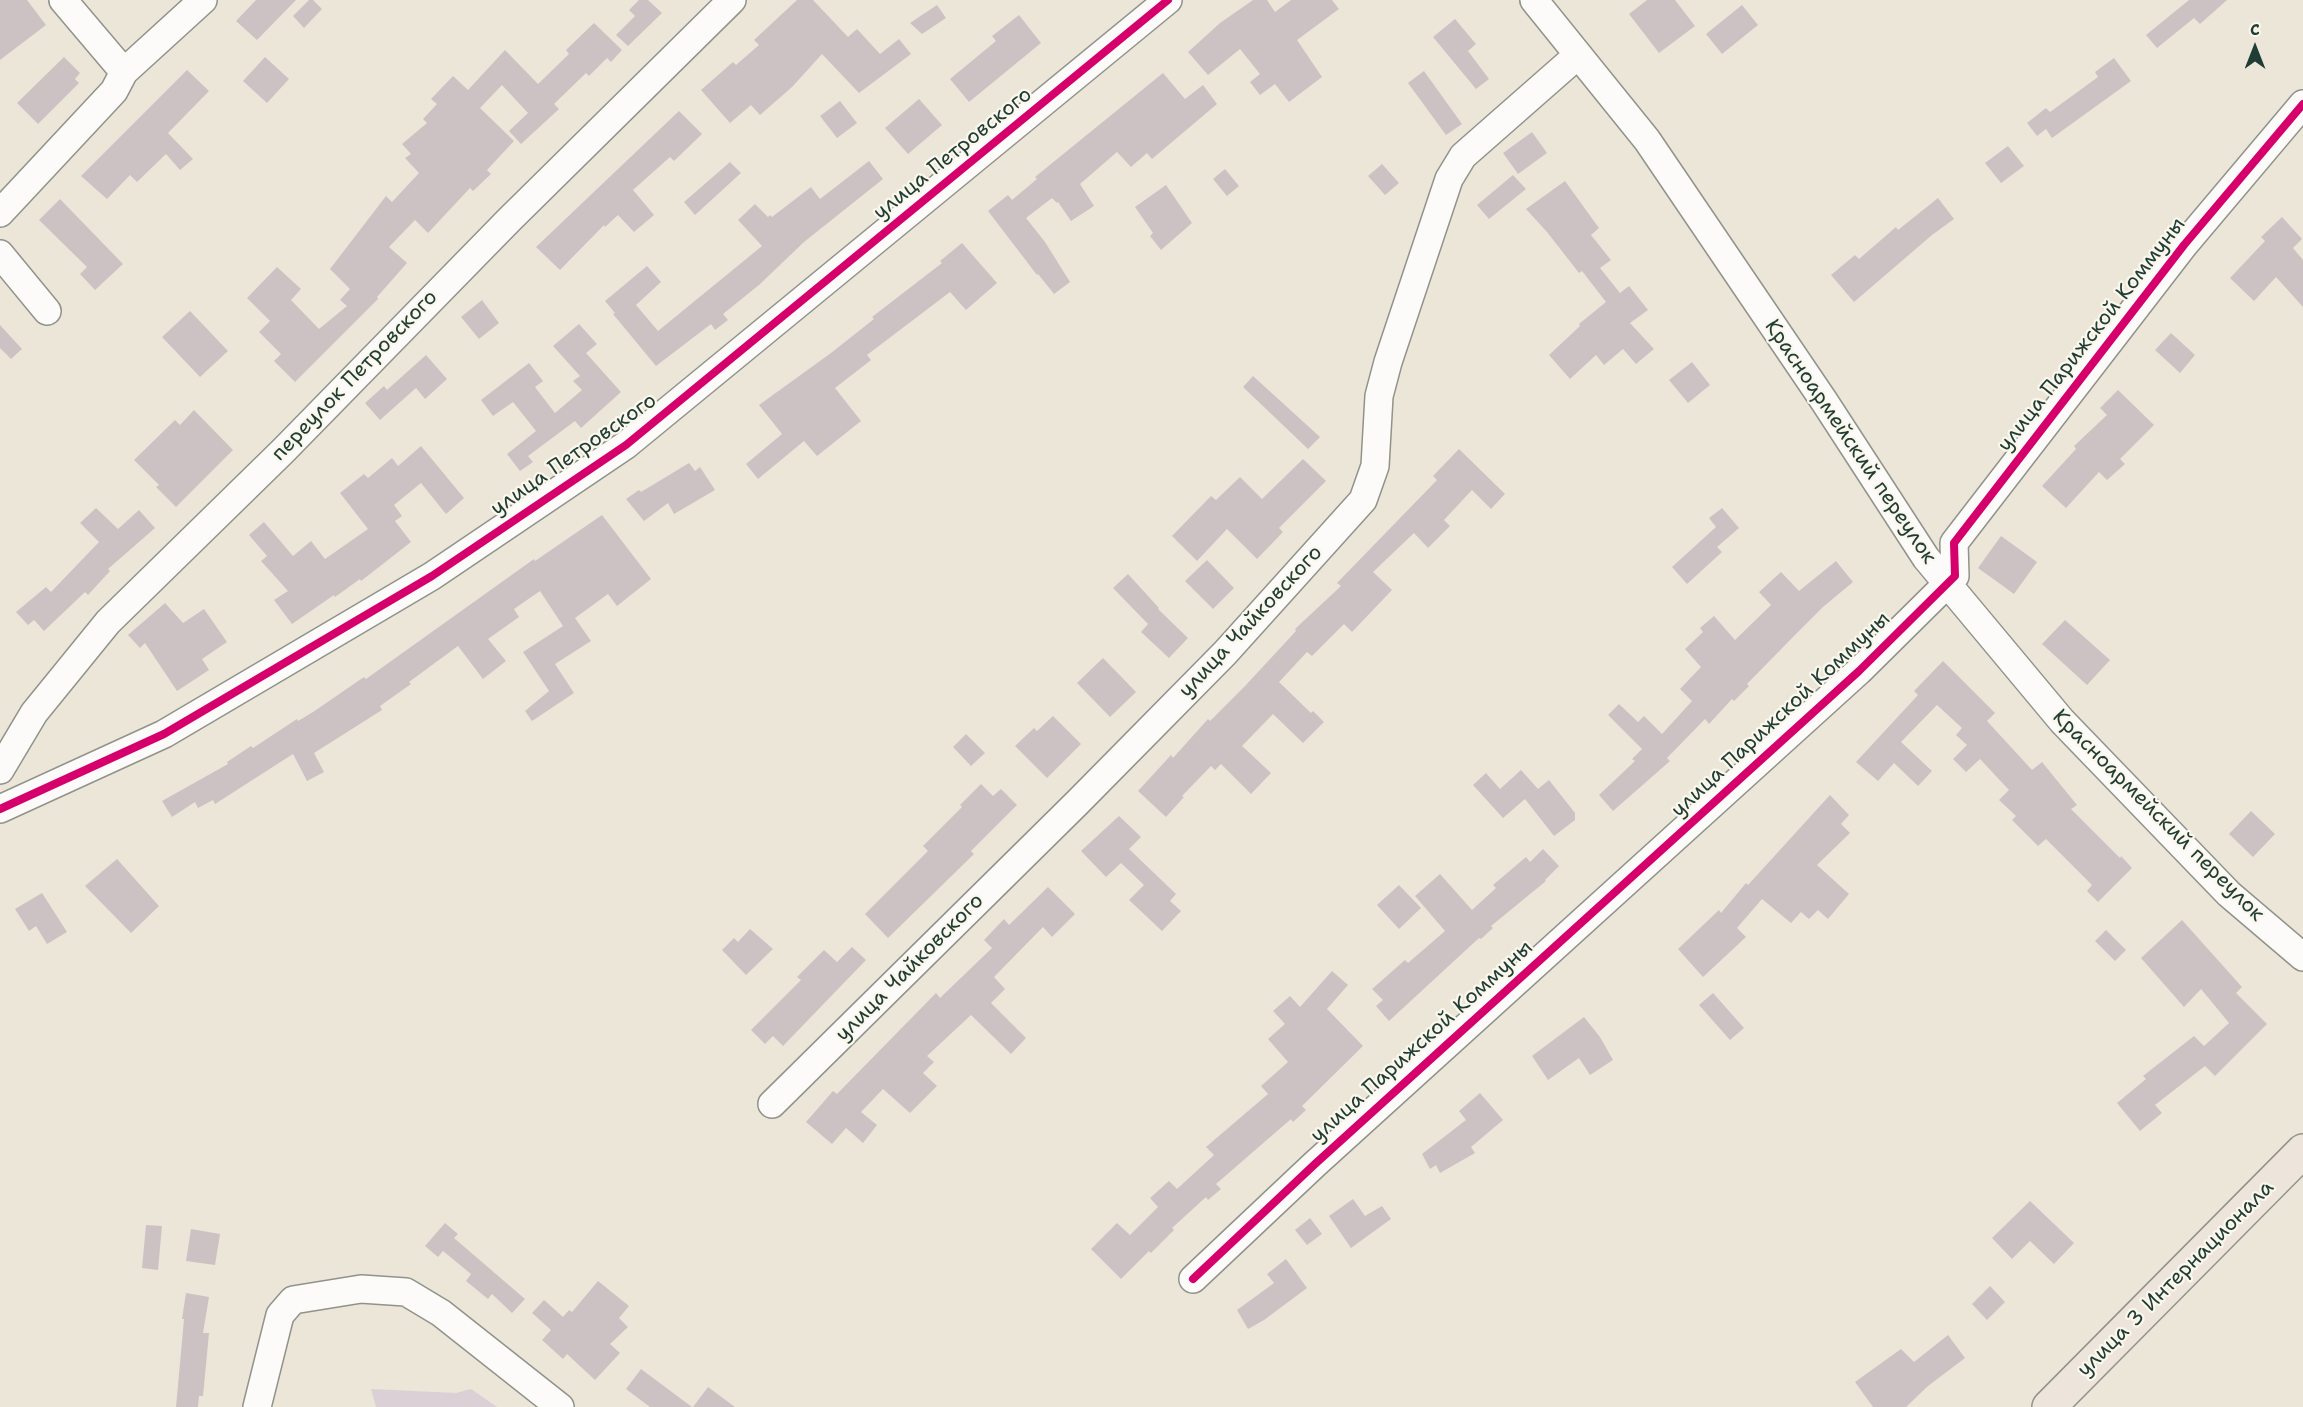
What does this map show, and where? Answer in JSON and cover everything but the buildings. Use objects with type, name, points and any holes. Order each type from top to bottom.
[{"type":"main road","name":"улица 3 Интернационала","points":[[2049,1407],[2303,1151]]},
{"type":"street","points":[[63,0],[124,72]]},
{"type":"street","points":[[0,213],[114,91],[124,72],[203,0]]},
{"type":"street","name":"переулок Петровского","points":[[0,770],[34,713],[108,622],[283,451],[509,220],[732,0]]},
{"type":"street","name":"улица Петровского","points":[[0,809],[164,734],[432,576],[626,445],[1168,0]]},
{"type":"street","name":"Красноармейский переулок","points":[[1534,0],[1647,141],[1824,400],[1926,558],[2062,721],[2229,894],[2303,957]]},
{"type":"street","name":"улица Чайковского","points":[[772,1104],[1225,653],[1363,500],[1375,466],[1379,396],[1449,179],[1463,156],[1578,55]]},
{"type":"street","name":"улица Парижской Коммуны","points":[[1192,1279],[1323,1156],[1859,671],[1955,576],[1954,543],[2184,245],[2303,105]]},
{"type":"street","points":[[0,254],[47,311]]},
{"type":"street","points":[[257,1407],[280,1315],[294,1300],[361,1289],[406,1292],[441,1312],[560,1407]]},
{"type":"shaded area","points":[[371,1389],[456,1393],[471,1389],[497,1407],[376,1407]]},
{"type":"cycle path","points":[[0,809],[164,734],[432,576],[626,445],[1168,0]]},
{"type":"cycle path","points":[[1193,1279],[1315,1164],[1859,671],[1955,576],[1954,543],[2184,245],[2303,104]]}]
